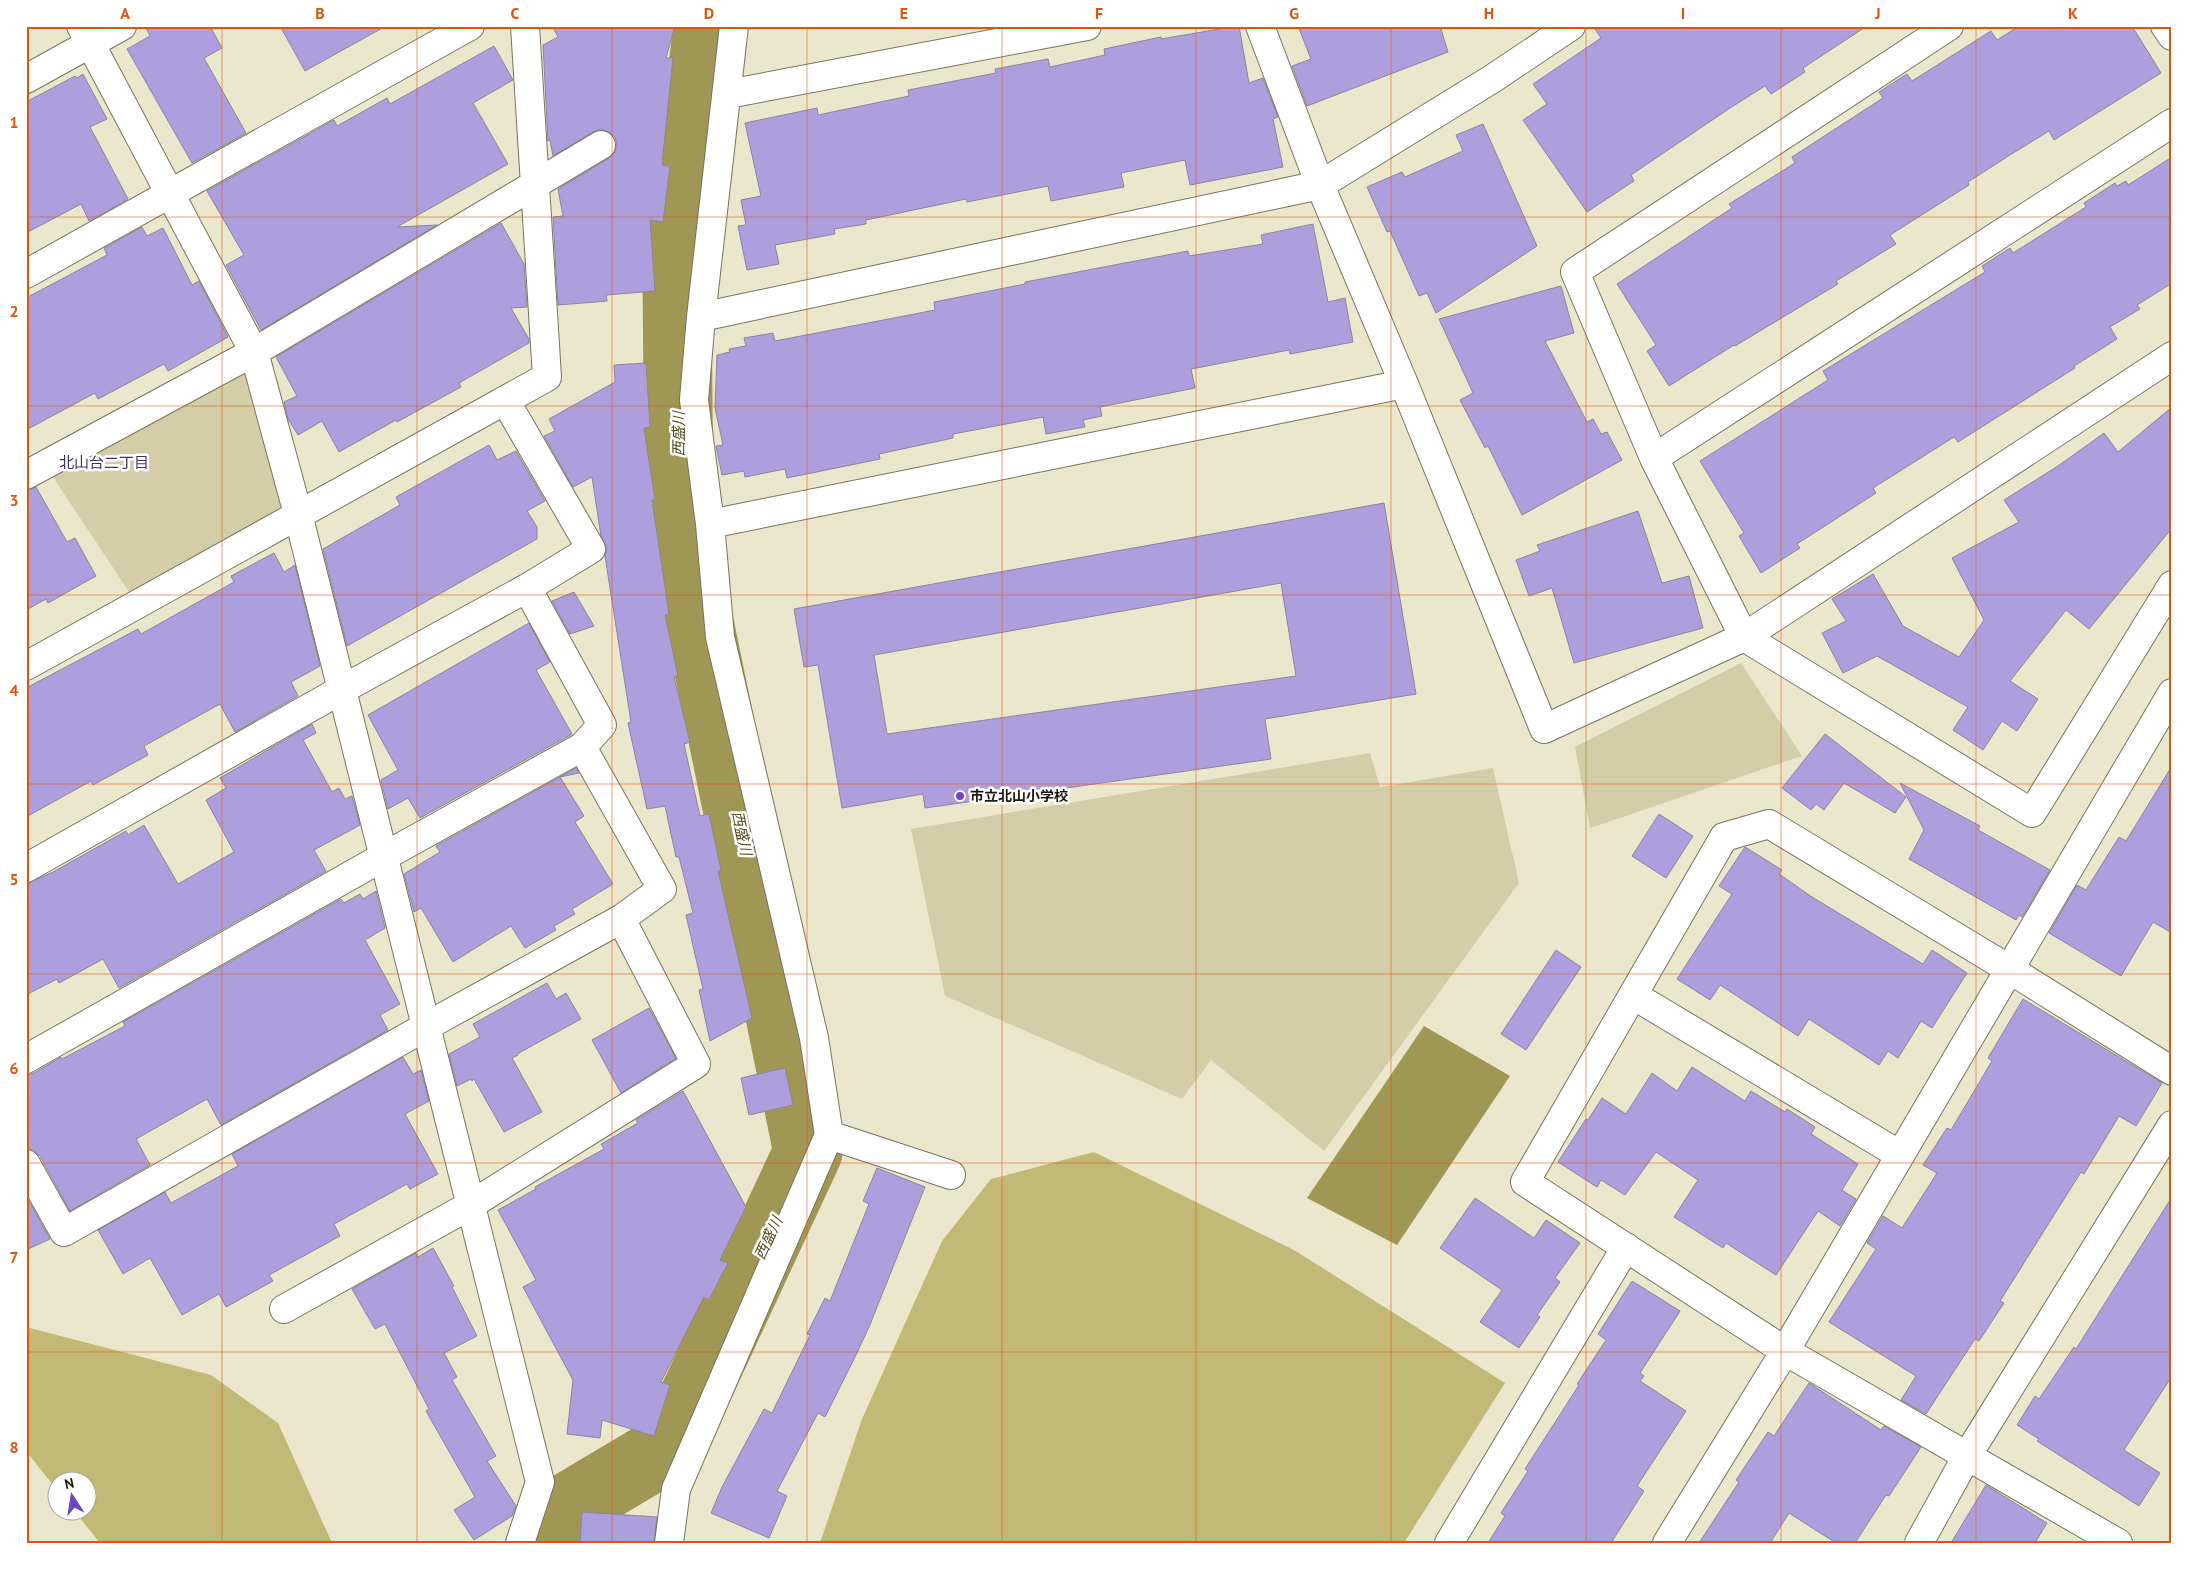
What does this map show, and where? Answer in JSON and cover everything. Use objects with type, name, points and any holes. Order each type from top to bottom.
[{"type":"street","points":[[26,79],[86,35],[122,26]]},
{"type":"street","points":[[26,274],[171,195],[470,26]]},
{"type":"street","points":[[26,666],[547,377],[525,26]]},
{"type":"street","points":[[669,1543],[676,1489],[830,1135],[814,1038],[720,637],[710,524],[694,400],[701,317],[728,94],[734,26]]},
{"type":"street","points":[[728,94],[1087,26]]},
{"type":"street","points":[[1260,26],[1320,184],[1404,384],[1544,729],[1744,637],[2172,356]]},
{"type":"street","points":[[701,317],[1320,184],[1492,79],[1572,26]]},
{"type":"street","points":[[1949,26],[1575,272],[1654,458],[1744,637],[2032,813],[2172,586]]},
{"type":"street","points":[[2164,26],[2172,36]]},
{"type":"street","points":[[86,35],[254,352],[298,514],[469,1206],[540,1482],[520,1543]]},
{"type":"street","points":[[1654,458],[2172,123]]},
{"type":"street","points":[[26,475],[254,352],[601,145]]},
{"type":"street","points":[[710,524],[1404,384]]},
{"type":"street","points":[[26,868],[527,588],[591,548],[505,400]]},
{"type":"street","points":[[26,1059],[582,747],[602,725],[527,588]]},
{"type":"street","points":[[1667,1543],[1785,1350],[2172,693]]},
{"type":"street","points":[[26,1164],[64,1232],[425,1027],[621,919],[662,889],[582,747]]},
{"type":"street","points":[[2118,1543],[1785,1350],[1525,1182],[1724,837],[1769,824],[2009,969],[2172,1071]]},
{"type":"street","points":[[284,1309],[469,1206],[696,1064],[621,919]]},
{"type":"street","points":[[1633,995],[1900,1156]]},
{"type":"street","points":[[1919,1543],[1967,1456],[2172,1125]]},
{"type":"street","points":[[830,1135],[951,1175]]},
{"type":"street","points":[[1449,1543],[1626,1247]]},
{"type":"shaded area","points":[[254,352],[298,514],[137,604],[45,465]]},
{"type":"shaded area","points":[[1741,663],[1802,756],[1590,828],[1575,747]]},
{"type":"shaded area","points":[[1370,753],[1380,787],[1493,768],[1519,883],[1324,1151],[1211,1060],[1182,1099],[945,996],[911,829]]},
{"type":"shaded area","points":[[1424,1026],[1510,1076],[1397,1245],[1307,1198]]},
{"type":"shaded area","points":[[1094,1152],[1294,1250],[1505,1383],[1404,1543],[820,1543],[862,1419],[942,1241],[991,1179]]},
{"type":"shaded area","points":[[26,1327],[211,1375],[278,1423],[332,1543],[100,1543],[83,1522],[98,1522],[98,1472],[48,1472],[48,1479],[26,1451]]},
{"type":"building","points":[[145,26],[210,26],[222,48],[204,58],[246,133],[192,163],[127,49],[150,36]]},
{"type":"building","points":[[280,26],[386,26],[305,71]]},
{"type":"building","points":[[552,26],[675,26],[666,58],[673,58],[662,165],[670,166],[663,222],[650,220],[655,291],[606,295],[607,301],[558,305],[553,217],[563,216],[558,189],[609,158],[615,152],[617,144],[615,137],[609,132],[600,129],[553,156],[550,140],[548,141],[543,45],[558,37]]},
{"type":"building","points":[[1239,26],[1249,83],[1263,78],[1278,117],[1273,119],[1283,167],[1190,185],[1185,160],[1121,173],[1124,187],[1051,201],[1048,186],[967,202],[966,199],[866,220],[866,224],[834,229],[835,234],[775,245],[779,264],[747,270],[738,226],[746,225],[741,200],[761,196],[745,123],[817,108],[818,115],[909,96],[908,90],[996,73],[995,69],[1048,59],[1050,67],[1105,55],[1104,49],[1161,37],[1161,39]]},
{"type":"building","points":[[1298,26],[1440,26],[1448,52],[1307,106],[1292,66],[1311,59]]},
{"type":"building","points":[[1593,26],[1867,26],[1803,68],[1805,72],[1771,94],[1765,86],[1730,108],[1631,175],[1634,181],[1587,212],[1523,120],[1547,104],[1533,84],[1601,38]]},
{"type":"building","points":[[2019,26],[2132,26],[2161,73],[2054,140],[2049,131],[2010,155],[1968,182],[1969,185],[1890,235],[1896,244],[1836,281],[1838,284],[1734,345],[1669,386],[1647,351],[1656,345],[1617,284],[1732,208],[1729,204],[1795,163],[1792,157],[1883,98],[1879,92],[1907,74],[1912,81],[1991,31],[1997,40]]},
{"type":"building","points":[[494,46],[513,80],[473,103],[508,164],[397,227],[437,225],[261,330],[226,265],[244,255],[207,191],[334,120],[337,126],[387,98],[390,104]]},
{"type":"building","points":[[83,74],[107,119],[90,127],[128,199],[89,221],[81,204],[26,233],[26,102],[75,76],[77,78]]},
{"type":"building","points":[[1483,124],[1537,246],[1436,313],[1427,293],[1419,296],[1390,231],[1387,232],[1367,187],[1402,172],[1405,177],[1463,151],[1456,135]]},
{"type":"building","points":[[2172,157],[2172,283],[2137,305],[2140,309],[2110,327],[2117,339],[2074,366],[2075,368],[1958,442],[1954,437],[1873,488],[1876,493],[1797,544],[1800,548],[1761,573],[1739,536],[1744,533],[1700,461],[1828,380],[1823,371],[1985,272],[1982,266],[2010,248],[2013,253],[2086,207],[2084,203],[2115,183],[2117,186],[2126,181],[2128,185]]},
{"type":"building","points":[[501,223],[524,264],[527,307],[511,308],[529,339],[529,343],[459,383],[461,387],[339,452],[322,421],[298,435],[288,419],[284,402],[297,396],[276,357]]},
{"type":"building","points":[[1313,224],[1328,302],[1345,298],[1353,342],[1290,354],[1289,350],[1191,369],[1195,388],[1100,407],[1102,416],[1083,420],[1085,427],[1046,434],[1043,417],[953,434],[953,438],[879,454],[880,459],[787,478],[785,469],[745,477],[744,471],[722,475],[716,446],[723,445],[715,408],[717,355],[730,352],[729,349],[746,346],[744,338],[773,333],[775,341],[935,310],[934,302],[1025,284],[1025,282],[1188,251],[1189,256],[1263,244],[1261,235]]},
{"type":"building","points":[[142,227],[147,236],[163,228],[192,285],[199,281],[228,337],[168,371],[164,364],[98,399],[95,393],[26,430],[26,298],[107,255],[104,248]]},
{"type":"building","points":[[1561,286],[1574,333],[1545,341],[1587,422],[1593,419],[1601,434],[1607,432],[1622,460],[1522,515],[1488,446],[1485,448],[1460,400],[1473,393],[1439,319]]},
{"type":"building","points":[[646,363],[650,427],[644,428],[655,500],[652,500],[669,614],[665,615],[678,676],[674,677],[690,742],[684,744],[700,816],[709,814],[721,870],[718,871],[752,1018],[710,1041],[699,990],[703,989],[686,915],[693,913],[679,857],[676,857],[665,806],[647,809],[628,723],[631,722],[605,556],[607,548],[601,536],[592,477],[573,487],[544,436],[555,431],[549,419],[615,382],[614,365]]},
{"type":"building","points":[[2172,407],[2172,528],[2089,629],[2066,610],[2010,681],[2038,699],[2017,731],[2002,721],[1983,750],[1953,730],[1968,707],[1877,656],[1843,673],[1822,633],[1846,621],[1832,599],[1873,574],[1903,626],[1959,657],[1984,620],[1952,558],[2019,522],[2004,500],[2058,466],[2104,433],[2118,452]]},
{"type":"building","points":[[489,445],[497,460],[516,451],[545,501],[527,511],[537,527],[537,539],[347,646],[323,549],[400,505],[396,497]]},
{"type":"building","points":[[36,487],[67,542],[75,538],[96,576],[48,603],[46,599],[26,610],[26,491]]},
{"type":"building","points":[[1384,503],[1416,694],[1265,719],[1271,759],[925,808],[923,794],[842,808],[818,665],[804,667],[794,609]],"holes":[[[1281,583],[1296,676],[887,734],[874,655]]]},
{"type":"building","points":[[1638,511],[1662,583],[1689,576],[1703,628],[1574,663],[1552,588],[1529,596],[1516,560],[1540,551],[1537,545]]},
{"type":"building","points":[[274,553],[284,572],[295,565],[320,666],[291,682],[298,696],[235,732],[220,704],[144,746],[148,755],[93,785],[91,781],[26,817],[26,688],[138,629],[141,634],[234,582],[231,576]]},
{"type":"building","points":[[574,592],[594,626],[570,634],[552,601]]},
{"type":"building","points":[[529,623],[550,662],[536,670],[572,734],[420,818],[408,798],[388,809],[381,780],[398,770],[368,715]]},
{"type":"building","points":[[312,724],[316,733],[303,740],[332,792],[339,788],[345,799],[352,796],[360,825],[314,850],[326,871],[119,988],[103,959],[59,983],[57,979],[26,995],[26,884],[53,872],[126,831],[128,835],[144,825],[178,884],[234,852],[206,800],[226,788],[220,778]]},
{"type":"building","points":[[1825,734],[1906,797],[1895,813],[1844,783],[1824,810],[1816,804],[1811,810],[1782,788]]},
{"type":"building","points":[[2172,766],[2172,933],[2153,922],[2121,976],[2049,933],[2077,885],[2086,890],[2119,837],[2126,841]]},
{"type":"building","points":[[576,768],[579,773],[560,777],[584,816],[575,822],[613,884],[572,909],[575,914],[554,926],[556,930],[525,948],[511,926],[453,962],[421,908],[414,912],[404,874],[440,852],[436,846]]},
{"type":"building","points":[[1900,783],[1980,826],[1978,830],[2050,870],[2022,917],[2019,915],[2016,920],[1909,859],[1924,830]]},
{"type":"building","points":[[1659,814],[1693,836],[1666,878],[1632,856]]},
{"type":"building","points":[[1745,847],[1782,870],[1779,874],[1812,897],[1923,964],[1932,950],[1967,973],[1932,1028],[1921,1021],[1898,1058],[1888,1051],[1879,1065],[1809,1019],[1798,1036],[1720,985],[1710,1000],[1677,979],[1732,894],[1719,886]]},
{"type":"building","points":[[376,891],[385,928],[365,940],[400,1004],[380,1015],[388,1030],[221,1125],[207,1099],[136,1139],[150,1165],[70,1211],[40,1156],[34,1150],[26,1148],[26,1075],[34,1073],[61,1057],[62,1059],[125,1026],[123,1022],[341,899],[344,903],[360,894],[363,899]]},
{"type":"building","points":[[1556,950],[1581,967],[1526,1050],[1501,1034]]},
{"type":"building","points":[[547,983],[556,999],[566,993],[581,1019],[512,1058],[542,1112],[504,1132],[474,1079],[457,1086],[449,1054],[480,1037],[473,1024]]},
{"type":"building","points":[[2023,999],[2162,1083],[2136,1126],[2119,1116],[2084,1174],[2081,1172],[2000,1301],[2004,1303],[1979,1341],[1975,1339],[1926,1414],[1901,1400],[1916,1376],[1829,1322],[1876,1249],[1867,1243],[1883,1216],[1902,1228],[1937,1173],[1923,1165],[1947,1128],[1951,1130],[1992,1061],[1988,1058]]},
{"type":"building","points":[[649,1008],[676,1058],[621,1093],[592,1040]]},
{"type":"building","points":[[403,1057],[413,1074],[421,1070],[429,1101],[405,1114],[438,1174],[410,1189],[407,1184],[334,1224],[340,1236],[269,1275],[273,1281],[226,1307],[219,1294],[182,1315],[150,1258],[123,1274],[98,1230],[165,1192],[171,1203],[238,1166],[232,1154]]},
{"type":"building","points":[[1692,1067],[1745,1101],[1751,1091],[1785,1112],[1787,1109],[1815,1127],[1811,1134],[1858,1164],[1842,1190],[1856,1199],[1840,1226],[1818,1211],[1776,1275],[1726,1243],[1723,1248],[1674,1217],[1698,1180],[1656,1152],[1625,1195],[1601,1180],[1597,1187],[1558,1162],[1602,1098],[1626,1114],[1652,1073],[1677,1091]]},
{"type":"building","points":[[785,1068],[793,1105],[749,1115],[741,1078]]},
{"type":"building","points":[[683,1091],[746,1207],[720,1260],[728,1263],[709,1300],[704,1297],[661,1382],[670,1385],[654,1436],[602,1420],[600,1438],[567,1434],[573,1380],[523,1287],[536,1280],[498,1210],[604,1149],[601,1144],[638,1123],[636,1120]]},
{"type":"building","points":[[877,1168],[925,1187],[869,1327],[855,1357],[825,1417],[818,1413],[777,1491],[787,1496],[769,1538],[711,1513],[722,1487],[764,1409],[772,1413],[810,1335],[807,1334],[825,1298],[830,1301],[869,1204],[863,1201]]},
{"type":"building","points":[[26,1196],[50,1239],[26,1250]]},
{"type":"building","points":[[2172,1197],[2172,1376],[2124,1450],[2160,1473],[2139,1506],[2037,1441],[2039,1439],[2017,1425],[2035,1396],[2039,1399],[2074,1347],[2076,1349]]},
{"type":"building","points":[[1475,1198],[1534,1238],[1546,1220],[1580,1243],[1555,1278],[1560,1282],[1537,1315],[1540,1317],[1519,1348],[1480,1322],[1502,1290],[1440,1248]]},
{"type":"building","points":[[433,1248],[454,1286],[452,1287],[477,1336],[444,1353],[457,1377],[452,1380],[496,1456],[487,1461],[516,1506],[512,1516],[474,1540],[454,1510],[475,1497],[426,1411],[429,1409],[385,1324],[375,1329],[352,1289],[416,1253],[418,1257]]},
{"type":"building","points":[[1632,1281],[1680,1311],[1640,1373],[1644,1376],[1640,1381],[1686,1411],[1637,1486],[1644,1491],[1611,1543],[1488,1543],[1505,1516],[1501,1513],[1528,1471],[1525,1469],[1606,1340],[1598,1334]]},
{"type":"building","points":[[1809,1383],[1881,1430],[1884,1426],[1921,1447],[1889,1496],[1886,1495],[1855,1543],[1836,1543],[1789,1513],[1770,1543],[1699,1543],[1739,1482],[1736,1480],[1768,1432],[1774,1436]]},
{"type":"building","points":[[1986,1485],[2047,1523],[2035,1543],[1951,1543]]},
{"type":"building","points":[[582,1512],[657,1517],[654,1543],[580,1543]]},
{"type":"waterway","name":"西盛川","points":[[548,1543],[550,1518],[671,1446],[808,1152],[679,525],[677,274],[708,26]]},
{"type":"place","name":"市立北山小学校","points":[[960,796]]},
{"type":"district","name":"北山台二丁目","points":[[104,462]]}]
